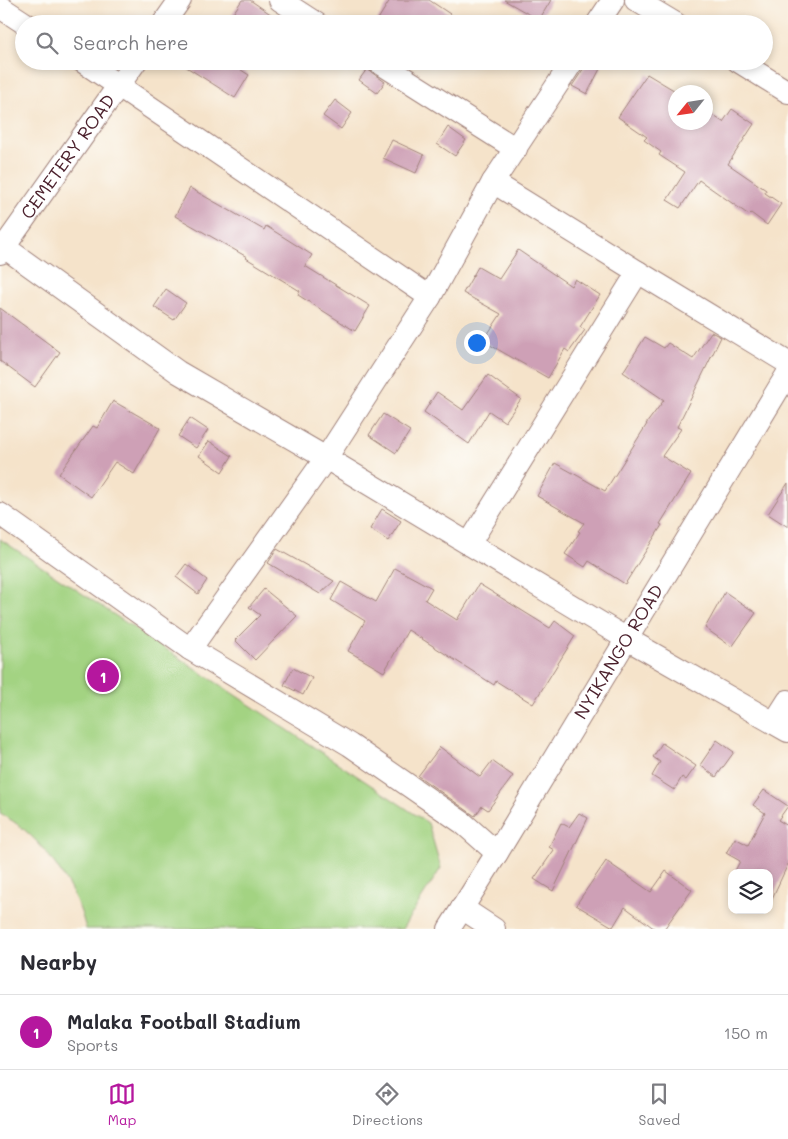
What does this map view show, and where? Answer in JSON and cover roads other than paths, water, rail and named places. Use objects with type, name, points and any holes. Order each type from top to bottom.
[{"type":"street","points":[[169,15],[180,0]]},
{"type":"street","points":[[280,0],[303,15]]},
{"type":"street","points":[[603,15],[612,0]]},
{"type":"street","points":[[636,0],[661,15]]},
{"type":"street","points":[[0,7],[15,17]]},
{"type":"street","points":[[95,70],[430,297]]},
{"type":"street","name":"CEMETERY ROAD","points":[[1,248],[130,70]]},
{"type":"street","points":[[390,70],[516,149]]},
{"type":"street","points":[[190,649],[326,458],[430,297],[493,182],[567,70]]},
{"type":"street","points":[[753,70],[788,92]]},
{"type":"street","points":[[493,182],[788,363]]},
{"type":"street","points":[[1,248],[178,372],[326,458],[627,639],[781,727],[788,701]]},
{"type":"street","points":[[469,544],[638,272]]},
{"type":"street","name":"NYIKANGO ROAD","points":[[449,929],[788,373]]},
{"type":"street","points":[[0,514],[190,649],[350,745],[463,823],[497,852]]},
{"type":"street","points":[[462,908],[494,929]]},
{"type":"place","name":"Malaka Football Stadium","points":[[103,676]]}]
